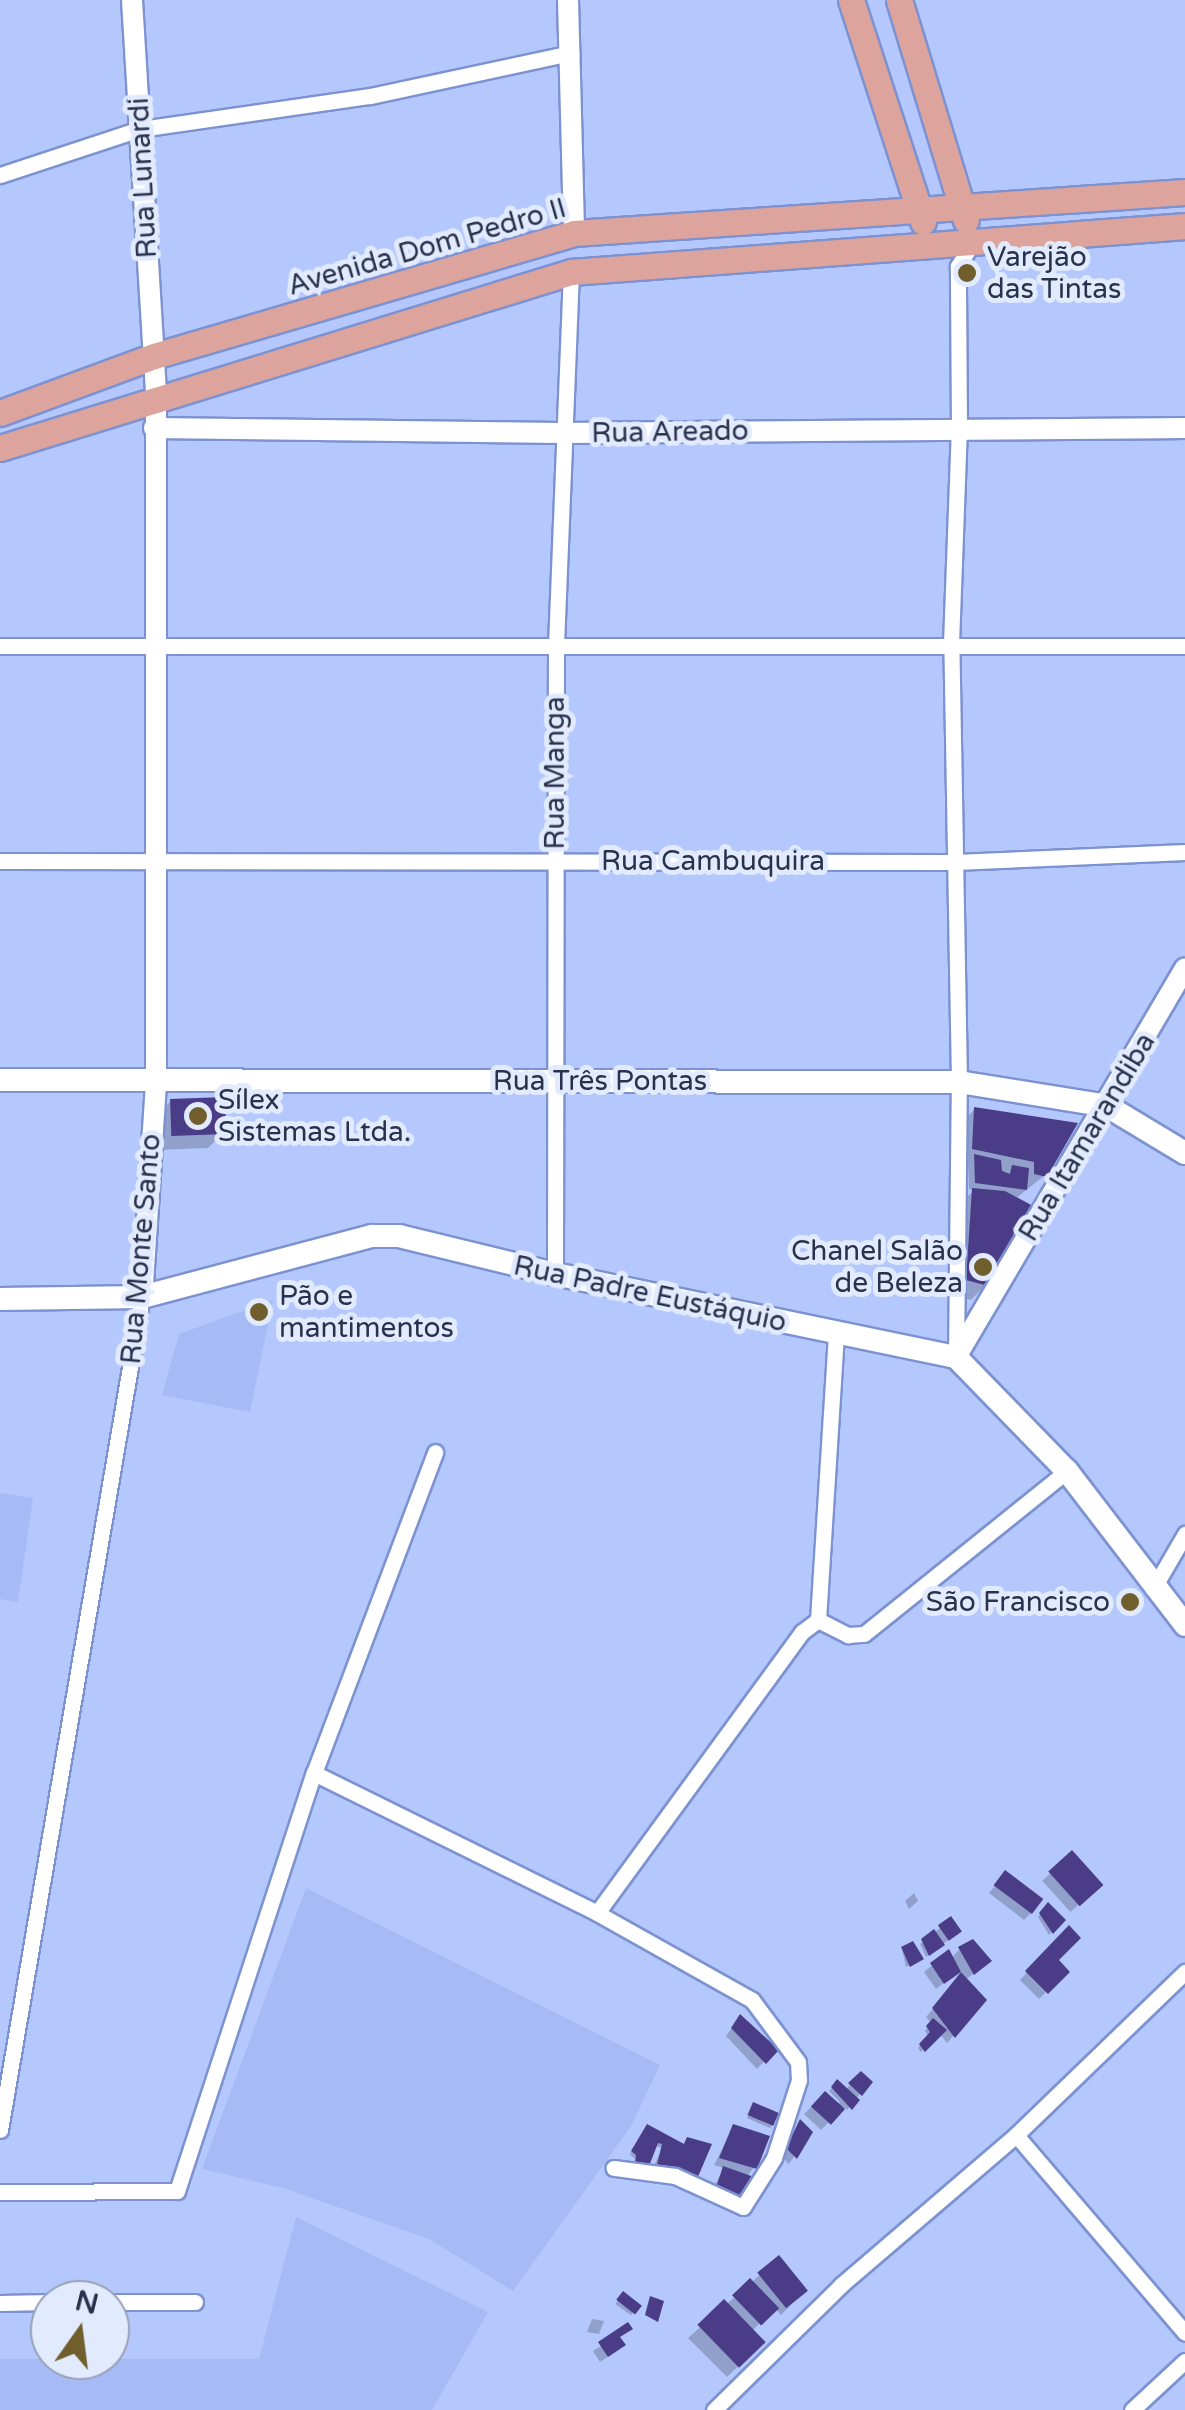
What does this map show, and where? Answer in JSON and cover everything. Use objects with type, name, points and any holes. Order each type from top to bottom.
[{"type":"main road","points":[[851,0],[929,246]]},
{"type":"main road","points":[[899,0],[972,244]]},
{"type":"main road","name":"Avenida Dom Pedro II","points":[[0,413],[154,356],[574,233],[1185,192]]},
{"type":"main road","points":[[0,448],[156,396],[571,272],[1185,226]]},
{"type":"main road","name":"Rua Três Pontas","points":[[0,1080],[959,1082],[1107,1106],[1185,1153]]},
{"type":"main road","name":"Rua Padre Eustáquio","points":[[0,1299],[142,1298],[372,1236],[399,1236],[555,1274],[956,1357]]},
{"type":"main road","points":[[956,1357],[1066,1471],[1153,1589],[1185,1624]]},
{"type":"street","name":"Rua Lunardi","points":[[132,0],[154,356]]},
{"type":"street","points":[[568,0],[574,233]]},
{"type":"street","points":[[0,176],[140,129],[370,96],[571,53]]},
{"type":"street","points":[[956,1357],[959,1082],[951,644],[959,428],[958,266],[972,244]]},
{"type":"street","name":"Rua Manga","points":[[555,1274],[556,645],[571,272]]},
{"type":"street","name":"Rua Monte Santo","points":[[0,2130],[142,1298],[156,1083],[154,356]]},
{"type":"street","name":"Rua Areado","points":[[154,428],[562,433],[1185,428]]},
{"type":"street","points":[[0,646],[1185,646]]},
{"type":"street","name":"Rua Cambuquira","points":[[0,861],[955,862],[1185,852]]},
{"type":"street","name":"Rua Itamarandiba","points":[[956,1357],[1185,968]]},
{"type":"street","points":[[597,1912],[802,1632],[818,1620],[836,1334]]},
{"type":"street","points":[[0,2192],[176,2190],[314,1773],[436,1452]]},
{"type":"street","points":[[818,1620],[848,1635],[864,1634],[1066,1471]]},
{"type":"street","points":[[1153,1589],[1185,1534]]},
{"type":"street","points":[[314,1773],[597,1912],[752,2000],[798,2062],[799,2080],[774,2158],[742,2207],[675,2176],[614,2168]]},
{"type":"street","points":[[714,2410],[841,2286],[1016,2134],[1185,1972]]},
{"type":"street","points":[[1016,2134],[1185,2333]]},
{"type":"street","points":[[0,2303],[30,2302]]},
{"type":"street","points":[[130,2302],[195,2302]]},
{"type":"street","points":[[1132,2410],[1185,2361]]},
{"type":"shaded area","points":[[273,1300],[250,1412],[162,1395],[179,1334]]},
{"type":"shaded area","points":[[0,1493],[33,1498],[18,1602],[0,1599]]},
{"type":"shaded area","points":[[306,1888],[660,2065],[631,2126],[513,2291],[429,2239],[283,2188],[202,2169]]},
{"type":"shaded area","points":[[296,2217],[488,2312],[432,2410],[0,2410],[0,2359],[30,2359],[30,2380],[130,2380],[130,2359],[259,2359]]},
{"type":"building","name":"Sílex Sistemas Ltda.","points":[[225,1097],[226,1134],[171,1136],[170,1099]]},
{"type":"building","points":[[974,1107],[1078,1123],[1047,1177],[1034,1174],[1034,1162],[972,1149]]},
{"type":"building","points":[[974,1154],[1001,1160],[1002,1171],[1010,1174],[1012,1165],[1029,1168],[1027,1190],[975,1183]]},
{"type":"building","points":[[972,1188],[1005,1191],[1035,1207],[988,1286],[966,1280]]},
{"type":"building","points":[[1072,1850],[1103,1885],[1080,1906],[1048,1871]]},
{"type":"building","points":[[1005,1870],[1043,1899],[1032,1914],[994,1885]]},
{"type":"building","points":[[1048,1902],[1066,1920],[1053,1934],[1039,1913]]},
{"type":"building","points":[[951,1916],[962,1932],[949,1941],[938,1925]]},
{"type":"building","points":[[1069,1925],[1081,1938],[1059,1960],[1070,1972],[1048,1994],[1025,1971]]},
{"type":"building","points":[[934,1929],[945,1945],[929,1956],[921,1939]]},
{"type":"building","points":[[973,1939],[992,1961],[974,1975],[958,1947]]},
{"type":"building","points":[[913,1941],[924,1959],[910,1967],[901,1947]]},
{"type":"building","points":[[949,1949],[961,1972],[944,1984],[930,1963]]},
{"type":"building","points":[[961,1972],[987,2000],[955,2038],[932,2008]]},
{"type":"building","points":[[740,2014],[779,2050],[766,2064],[731,2028]]},
{"type":"building","points":[[933,2018],[947,2030],[925,2052],[919,2044],[930,2032],[926,2026]]},
{"type":"building","points":[[861,2071],[873,2082],[862,2096],[848,2083]]},
{"type":"building","points":[[837,2079],[860,2100],[852,2110],[831,2087]]},
{"type":"building","points":[[825,2091],[845,2109],[831,2125],[811,2107]]},
{"type":"building","points":[[753,2102],[779,2113],[773,2126],[748,2115]]},
{"type":"building","points":[[800,2119],[813,2132],[797,2159],[786,2148]]},
{"type":"building","points":[[647,2124],[684,2144],[687,2137],[712,2144],[697,2179],[657,2165],[662,2144],[658,2143],[649,2166],[635,2164],[636,2155],[631,2151]]},
{"type":"building","points":[[733,2124],[770,2136],[757,2169],[719,2158]]},
{"type":"building","points":[[723,2166],[754,2177],[739,2195],[717,2185]]},
{"type":"building","points":[[779,2255],[808,2291],[786,2308],[757,2273]]},
{"type":"building","points":[[750,2278],[779,2308],[761,2326],[732,2295]]},
{"type":"building","points":[[623,2291],[642,2306],[635,2314],[616,2300]]},
{"type":"building","points":[[650,2296],[664,2301],[658,2322],[645,2315]]},
{"type":"building","points":[[724,2299],[766,2342],[739,2368],[697,2325]]},
{"type":"building","points":[[628,2322],[633,2329],[620,2337],[626,2345],[608,2357],[598,2342]]},
{"type":"place","name":"Varejão das Tintas","points":[[967,273]]},
{"type":"place","name":"Sílex Sistemas Ltda.","points":[[198,1116]]},
{"type":"place","name":"Chanel Salão de Beleza","points":[[983,1267]]},
{"type":"place","name":"Pão e mantimentos","points":[[259,1312]]},
{"type":"place","name":"São Francisco","points":[[1130,1602]]}]
